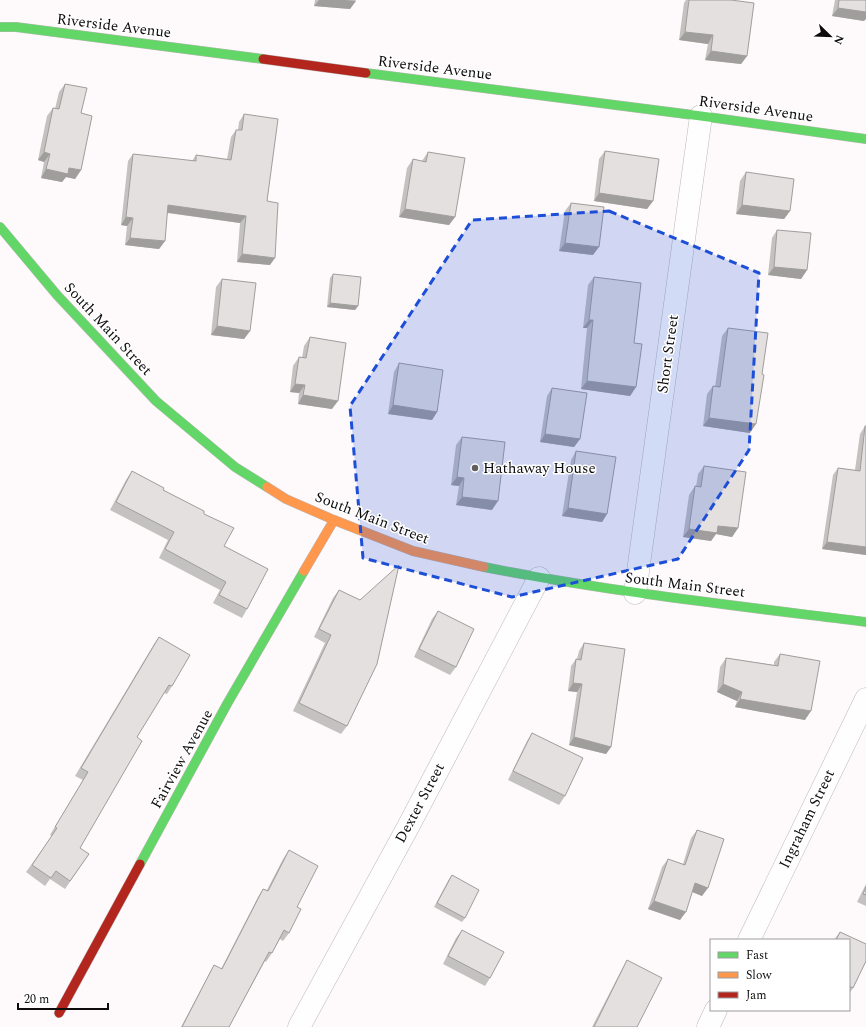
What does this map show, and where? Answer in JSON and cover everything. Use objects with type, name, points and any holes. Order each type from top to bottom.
[{"type":"street","name":"Riverside Avenue","points":[[0,27],[701,116],[866,139]]},
{"type":"street","name":"Short Street","points":[[635,592],[701,116]]},
{"type":"street","name":"South Main Street","points":[[0,227],[57,295],[156,401],[235,467],[286,499],[334,520],[413,550],[477,566],[538,578],[635,592],[866,622]]},
{"type":"street","name":"Fairview Avenue","points":[[59,1013],[228,704],[334,520]]},
{"type":"street","name":"Dexter Street","points":[[299,1027],[408,827],[538,578]]},
{"type":"street","name":"Ingraham Street","points":[[749,939],[866,699]]},
{"type":"street","points":[[708,1027],[716,1011]]},
{"type":"highlighted area","points":[[609,211],[759,273],[749,450],[678,559],[512,597],[363,558],[350,406],[472,220]]},
{"type":"building","points":[[689,0],[731,0],[754,3],[747,56],[711,51],[713,35],[685,32]]},
{"type":"building","points":[[839,0],[866,0],[866,12],[838,8]]},
{"type":"building","points":[[65,84],[87,88],[81,113],[92,116],[81,170],[69,168],[68,174],[46,169],[50,154],[44,152],[53,108],[59,109]]},
{"type":"building","points":[[244,114],[278,119],[267,201],[278,203],[275,258],[242,254],[246,216],[168,205],[165,241],[130,238],[133,218],[126,217],[133,154],[196,161],[196,155],[231,160],[236,130],[242,130]]},
{"type":"building","points":[[605,151],[659,159],[653,201],[599,193]]},
{"type":"building","points":[[428,152],[465,158],[455,217],[405,209],[413,159],[426,162]]},
{"type":"building","points":[[746,172],[794,179],[790,211],[742,205]]},
{"type":"building","points":[[571,203],[604,207],[599,247],[565,243]]},
{"type":"building","points":[[777,230],[811,233],[807,270],[774,267]]},
{"type":"building","points":[[333,274],[361,277],[358,306],[330,303]]},
{"type":"building","points":[[594,277],[641,283],[634,343],[642,344],[636,387],[587,381],[593,320],[589,320]]},
{"type":"building","points":[[222,279],[256,283],[250,331],[217,326]]},
{"type":"building","points":[[728,328],[768,333],[762,374],[764,375],[756,424],[709,418],[713,386],[720,387]]},
{"type":"building","points":[[310,337],[346,343],[338,401],[303,395],[305,385],[295,384],[299,357],[306,358]]},
{"type":"building","points":[[399,363],[443,370],[437,412],[393,405]]},
{"type":"building","points":[[552,388],[587,393],[580,439],[545,434]]},
{"type":"building","points":[[865,426],[866,547],[827,542],[838,468],[860,471]]},
{"type":"building","name":"Hathaway House","points":[[462,437],[505,442],[498,501],[462,497],[464,478],[457,477]]},
{"type":"building","points":[[576,451],[616,457],[607,514],[568,508]]},
{"type":"building","points":[[704,466],[746,472],[738,528],[718,526],[717,533],[689,529],[695,486],[701,487]]},
{"type":"building","points":[[132,471],[164,488],[163,490],[204,511],[204,514],[234,528],[224,546],[268,569],[247,609],[219,595],[226,582],[165,549],[174,532],[116,502]]},
{"type":"building","points":[[399,565],[377,664],[347,726],[299,703],[331,635],[319,629],[339,590],[360,600]]},
{"type":"building","points":[[438,611],[474,629],[456,667],[419,649]]},
{"type":"building","points":[[159,637],[190,655],[172,686],[169,685],[137,737],[142,741],[80,848],[89,854],[70,881],[56,871],[51,878],[32,865],[57,828],[55,827],[88,772],[81,768]]},
{"type":"building","points":[[584,643],[625,649],[611,747],[574,737],[582,684],[573,683],[576,659],[581,660]]},
{"type":"building","points":[[780,654],[820,661],[811,711],[740,699],[742,692],[723,684],[726,658],[778,666]]},
{"type":"building","points":[[532,733],[583,758],[565,796],[513,771]]},
{"type":"building","points":[[697,830],[724,839],[708,888],[695,883],[686,912],[654,901],[668,859],[685,865]]},
{"type":"building","points":[[289,850],[318,866],[297,907],[301,909],[289,933],[284,930],[272,953],[269,952],[229,1027],[182,1027],[214,965],[222,969],[263,889],[268,891]]},
{"type":"building","points":[[452,875],[479,890],[465,918],[437,903]]},
{"type":"building","points":[[866,887],[866,895],[863,894]]},
{"type":"building","points":[[462,930],[504,952],[490,978],[448,956]]},
{"type":"building","points":[[840,932],[866,944],[866,961],[853,988],[850,986],[850,939],[836,939]]},
{"type":"building","points":[[627,960],[662,978],[637,1027],[594,1027]]},
{"type":"traffic: fast","points":[[0,27],[16,27],[263,59]]},
{"type":"traffic: fast","points":[[366,73],[701,116],[866,139]]},
{"type":"traffic: fast","points":[[0,227],[57,295],[156,401],[235,467],[267,487]]},
{"type":"traffic: fast","points":[[484,567],[627,591],[866,622]]},
{"type":"traffic: fast","points":[[140,864],[227,704],[304,571]]},
{"type":"traffic: slow","points":[[267,487],[286,499],[334,520],[413,551],[484,567]]},
{"type":"traffic: slow","points":[[304,571],[334,520]]},
{"type":"traffic: jam","points":[[263,59],[366,73]]},
{"type":"traffic: jam","points":[[59,1013],[140,864]]},
{"type":"place","name":"Hathaway House","points":[[475,468]]}]
